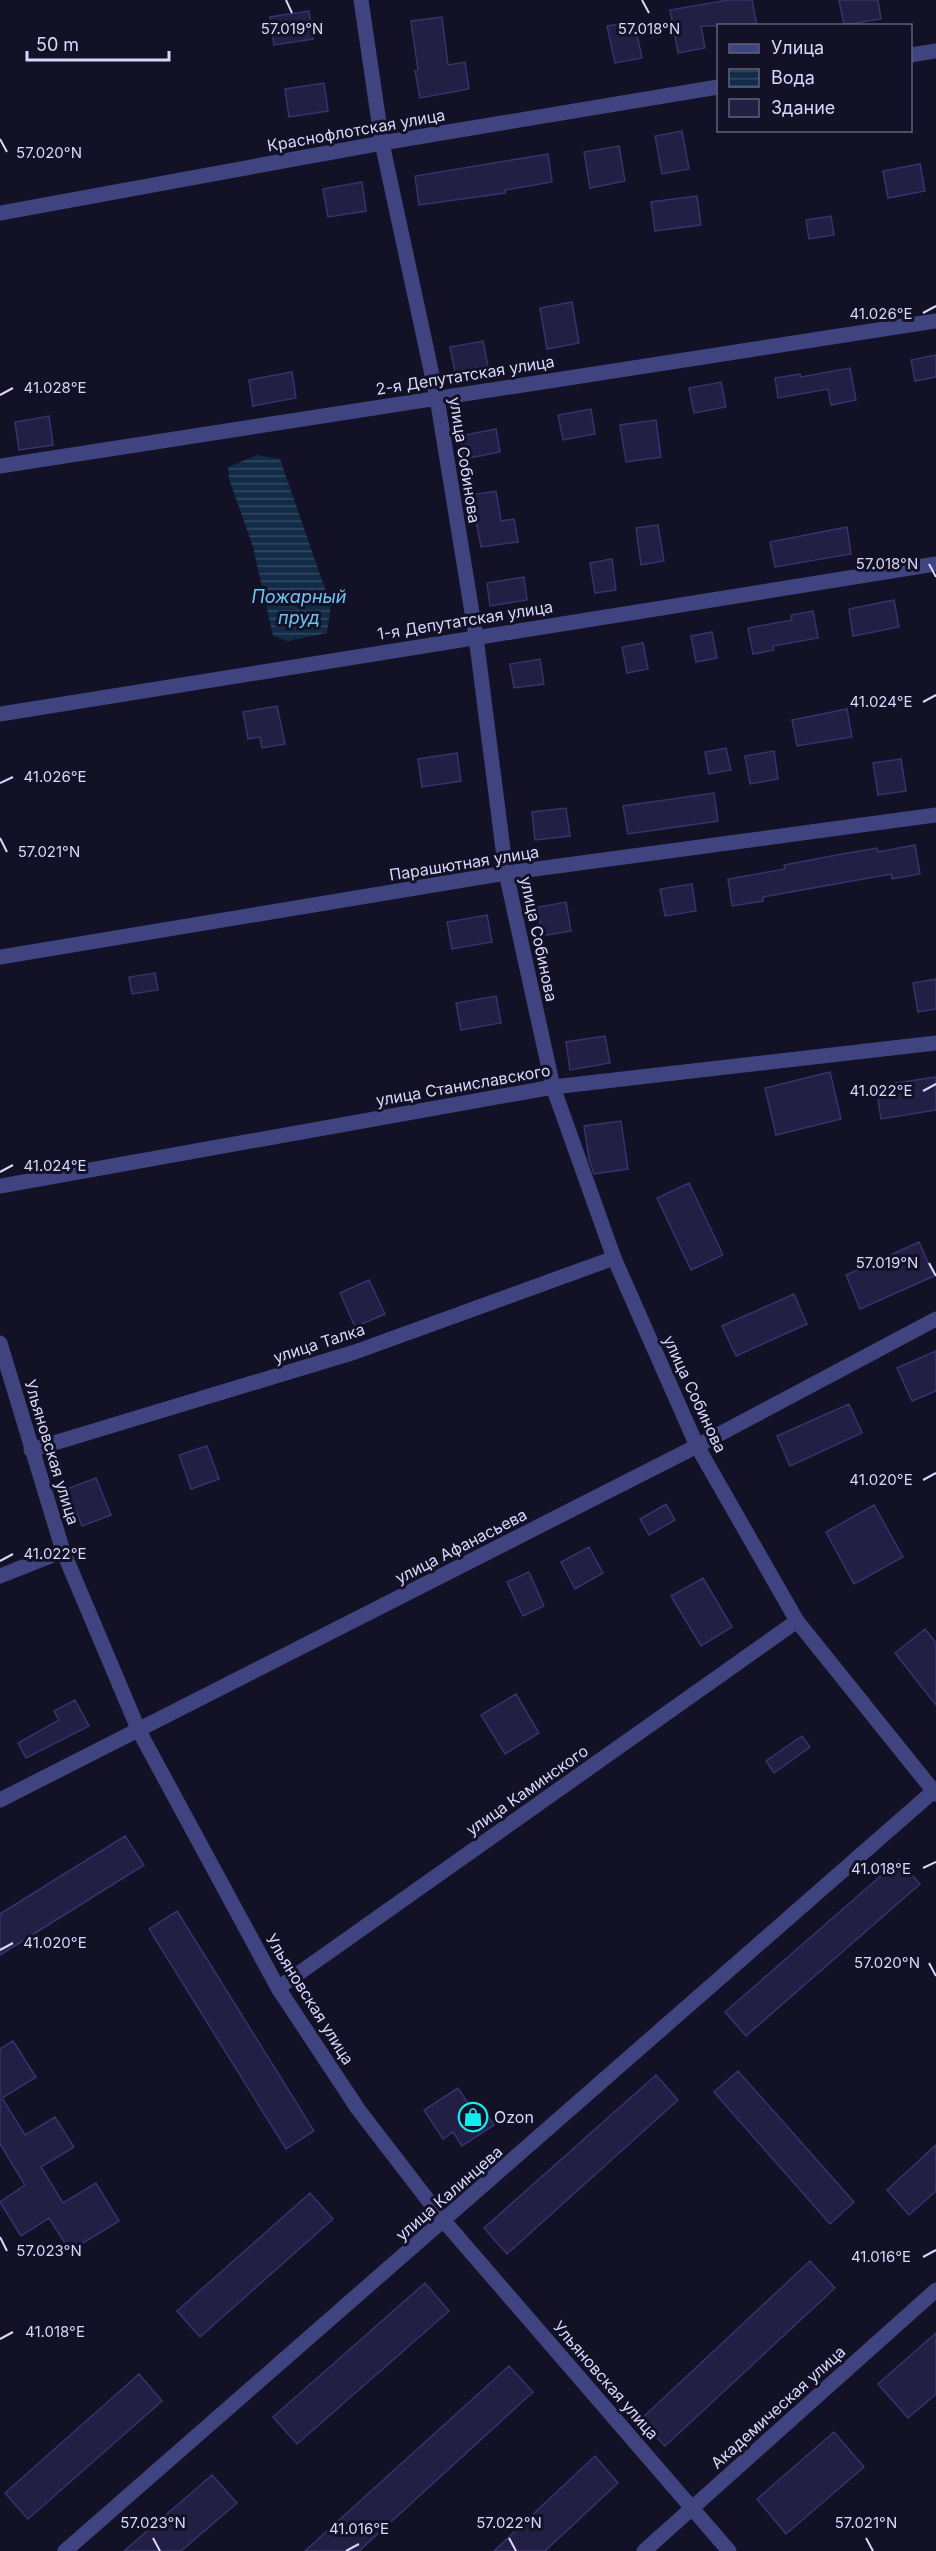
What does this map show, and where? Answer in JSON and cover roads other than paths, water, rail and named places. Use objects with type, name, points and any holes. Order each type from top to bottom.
[{"type":"street","name":"улица Собинова","points":[[361,0],[382,142],[437,398],[476,637],[506,873],[554,1087],[614,1258],[697,1446],[797,1621],[935,1791]]},
{"type":"street","points":[[912,55],[936,51]]},
{"type":"street","name":"Краснофлотская улица","points":[[0,213],[382,142],[717,87]]},
{"type":"street","name":"2-я Депутатская улица","points":[[0,466],[936,321]]},
{"type":"street","name":"1-я Депутатская улица","points":[[0,714],[936,564]]},
{"type":"street","name":"Парашютная улица","points":[[0,957],[506,873],[936,815]]},
{"type":"street","name":"улица Станиславского","points":[[0,1186],[554,1087],[936,1043]]},
{"type":"street","name":"улица Талка","points":[[31,1450],[355,1352],[614,1258]]},
{"type":"street","name":"улица Афанасьева","points":[[0,1800],[697,1446],[936,1319]]},
{"type":"street","name":"Ульяновская улица","points":[[0,1343],[4,1376],[31,1450],[63,1551],[139,1731],[278,1988],[358,2109],[444,2221],[729,2551]]},
{"type":"street","points":[[0,1576],[63,1551]]},
{"type":"street","name":"улица Каминского","points":[[278,1988],[797,1621]]},
{"type":"street","name":"улица Калинцева","points":[[65,2551],[935,1791]]},
{"type":"street","name":"Академическая улица","points":[[644,2551],[936,2289]]},
{"type":"water","name":"Пожарный пруд","points":[[257,455],[280,459],[331,606],[327,633],[288,641],[273,636],[253,547],[229,479],[228,467]]},
{"type":"place","name":"Ozon","points":[[473,2117]]}]
